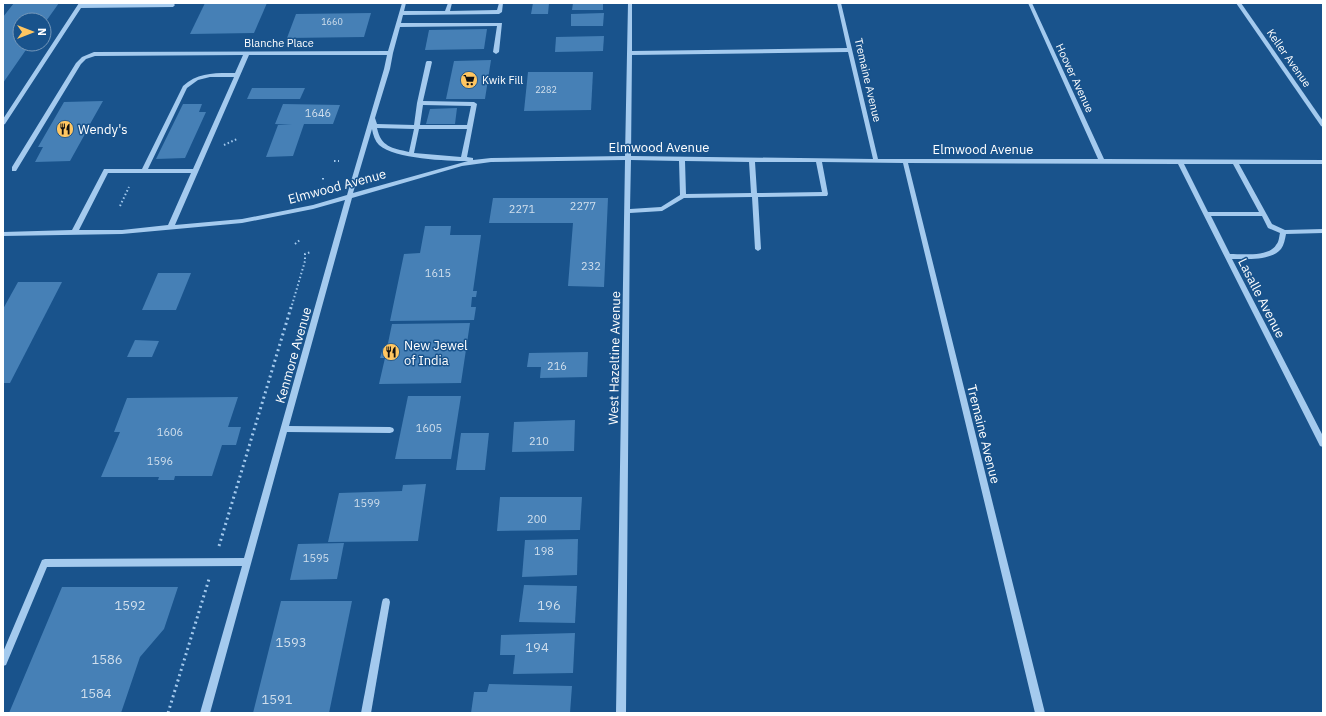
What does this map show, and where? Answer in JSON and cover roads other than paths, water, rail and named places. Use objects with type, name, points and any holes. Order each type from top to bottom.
[{"type":"street","name":"Kenmore Avenue","points":[[205,713],[372,116],[387,69],[404,3]]},
{"type":"street","points":[[447,12],[450,3]]},
{"type":"street","points":[[401,13],[499,12],[501,3]]},
{"type":"street","name":"West Hazeltine Avenue","points":[[621,713],[630,3]]},
{"type":"street","name":"Tremaine Avenue","points":[[839,3],[876,161]]},
{"type":"street","name":"Hoover Avenue","points":[[1030,3],[1102,162]]},
{"type":"street","name":"Keller Avenue","points":[[1238,3],[1323,125]]},
{"type":"street","points":[[3,123],[80,4],[173,5]]},
{"type":"street","points":[[398,25],[500,24],[496,52]]},
{"type":"street","points":[[629,53],[850,50]]},
{"type":"street","name":"Blanche Place","points":[[14,169],[79,63],[84,58],[94,54],[390,53]]},
{"type":"street","points":[[170,228],[247,54]]},
{"type":"street","points":[[411,154],[429,62]]},
{"type":"street","points":[[144,171],[185,87],[189,83],[205,76],[238,75]]},
{"type":"street","points":[[420,103],[474,104],[464,159]]},
{"type":"street","points":[[372,116],[380,143],[388,149],[411,154],[491,160]]},
{"type":"street","points":[[374,126],[470,127]]},
{"type":"street","name":"Elmwood Avenue","points":[[3,234],[74,233],[170,228],[263,217],[313,207],[462,164],[491,160],[628,158],[682,160],[1323,162]]},
{"type":"street","points":[[682,160],[683,196]]},
{"type":"street","points":[[752,160],[758,249]]},
{"type":"street","points":[[628,210],[662,209],[683,196],[825,194],[819,160]]},
{"type":"street","name":"Tremaine Avenue","points":[[905,161],[1040,713]]},
{"type":"street","name":"Lasalle Avenue","points":[[1180,162],[1323,444]]},
{"type":"street","points":[[1234,162],[1270,226],[1284,232],[1323,231]]},
{"type":"street","points":[[74,233],[106,171],[195,171]]},
{"type":"street","points":[[1207,214],[1263,214]]},
{"type":"street","points":[[1228,256],[1264,255],[1272,252],[1278,247],[1284,232]]},
{"type":"street","points":[[285,429],[390,430]]},
{"type":"street","points":[[3,662],[45,563],[248,562]]},
{"type":"street","points":[[366,713],[386,602]]},
{"type":"place","name":"Kwik Fill","points":[[469,80]]},
{"type":"place","name":"Wendy's","points":[[65,129]]},
{"type":"place","name":"New Jewel of India","points":[[391,352]]}]
